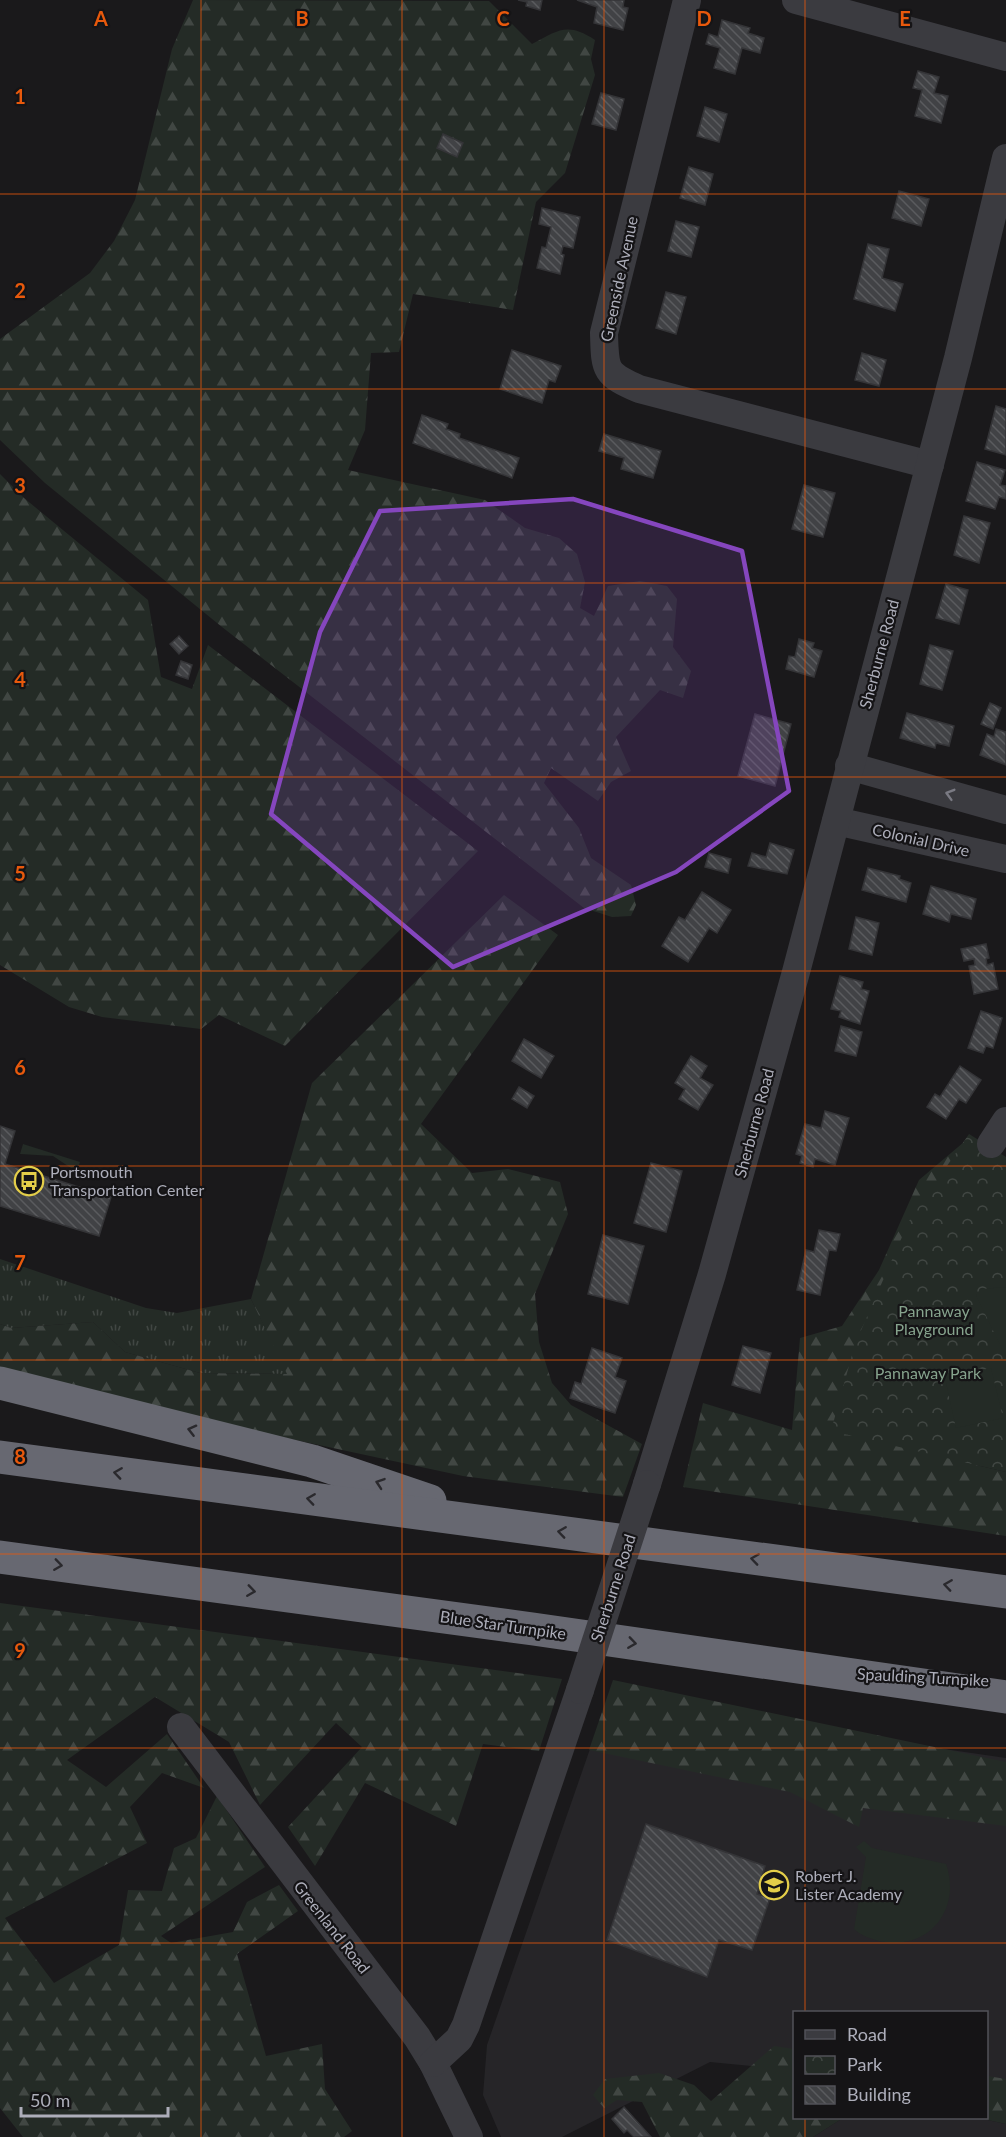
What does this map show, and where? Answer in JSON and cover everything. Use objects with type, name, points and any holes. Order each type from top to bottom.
[{"type":"highway","points":[[0,1383],[312,1461],[494,1523]]},
{"type":"highway","points":[[0,1457],[1006,1592]]},
{"type":"highway","name":"Blue Star Turnpike","points":[[0,1557],[1006,1697]]},
{"type":"highway","name":"Spaulding Turnpike","points":[[839,1672],[1006,1682]]},
{"type":"street","name":"Greenside Avenue","points":[[687,0],[604,333],[604,362],[617,379],[639,389],[930,465]]},
{"type":"street","points":[[796,0],[1006,57]]},
{"type":"street","name":"Sherburne Road","points":[[433,2063],[459,2039],[465,2025],[647,1484],[712,1274],[836,821],[930,465],[1006,158]]},
{"type":"street","points":[[849,766],[1006,810]]},
{"type":"street","name":"Colonial Drive","points":[[836,821],[1006,859]]},
{"type":"street","name":"Greenland Road","points":[[181,1727],[391,2003],[433,2063],[469,2137]]},
{"type":"highlighted area","points":[[573,499],[742,551],[789,791],[676,872],[453,967],[271,814],[320,632],[380,511]]},
{"type":"shaded area","name":"Robert J. Lister Academy","points":[[607,1700],[1006,1758],[1006,2091],[988,2089],[988,2011],[793,2011],[793,2070],[710,2062],[562,2137],[501,2137],[483,2095],[487,2045]]},
{"type":"shaded area","points":[[841,2119],[984,2119],[1006,2124],[1006,2137],[813,2137]]},
{"type":"green space","points":[[193,0],[489,1],[532,44],[563,30],[577,31],[595,40],[591,59],[595,75],[565,173],[536,202],[513,310],[413,294],[399,352],[371,353],[365,430],[348,470],[485,500],[525,528],[559,538],[577,554],[585,582],[580,608],[594,616],[608,586],[640,581],[667,586],[677,599],[673,647],[691,671],[683,698],[660,690],[616,737],[631,771],[611,782],[598,801],[551,768],[544,783],[579,828],[591,858],[631,885],[636,905],[631,916],[612,917],[584,908],[222,627],[45,483],[0,440],[0,339],[90,273],[114,241],[135,200],[172,49]]},
{"type":"green space","points":[[0,474],[24,498],[148,600],[161,677],[192,689],[208,645],[478,851],[285,1046],[219,1015],[201,1029],[102,1017],[69,1007],[0,965]]},
{"type":"green space","points":[[504,895],[558,935],[421,1124],[472,1173],[508,1169],[560,1182],[568,1214],[535,1294],[539,1342],[552,1383],[571,1405],[642,1444],[623,1497],[463,1476],[193,1418],[0,1373],[0,1324],[11,1328],[93,1322],[125,1352],[200,1373],[287,1374],[251,1299],[312,1083]]},
{"type":"green space","name":"Pannaway Park","points":[[969,1134],[1006,1157],[1006,1472],[831,1431],[855,1344],[909,1221]]},
{"type":"green space","name":"Pannaway Playground","points":[[964,1142],[976,1465],[1006,1472],[1006,1536],[683,1487],[703,1403],[792,1430],[800,1338],[842,1326],[879,1270],[919,1180]]},
{"type":"green space","points":[[23,1144],[80,1162],[77,1172],[53,1156],[20,1154]]},
{"type":"green space","points":[[0,1259],[146,1308],[177,1313],[251,1299],[288,1374],[200,1373],[125,1352],[93,1322],[11,1328],[0,1324]]},
{"type":"green space","points":[[1006,1287],[1006,1351],[1002,1349],[976,1295],[981,1289]]},
{"type":"green space","points":[[991,1368],[1003,1418],[956,1428],[945,1378]]},
{"type":"green space","points":[[0,1603],[562,1679],[539,1751],[483,1744],[456,1826],[365,1783],[315,1866],[288,1827],[362,1747],[336,1723],[260,1805],[229,1742],[155,1697],[67,1760],[106,1787],[167,1734],[204,1788],[162,1773],[130,1807],[147,1843],[5,1918],[54,1983],[119,1945],[128,1890],[162,1891],[174,1848],[196,1838],[217,1796],[265,1867],[161,1936],[171,1943],[233,1932],[247,1902],[279,1885],[298,1911],[237,1954],[266,2056],[322,2044],[325,2089],[352,2131],[344,2137],[23,2137],[0,2108]]},
{"type":"green space","points":[[613,1680],[1006,1762],[1006,1826],[863,1808],[859,1827],[790,1792],[589,1750]]},
{"type":"green space","points":[[864,1841],[872,1848],[946,1864],[950,1881],[945,1911],[937,1924],[926,1934],[897,1943],[872,1939],[854,1929],[866,1857],[856,1847]]},
{"type":"green space","points":[[774,2046],[793,2049],[793,2119],[841,2119],[813,2137],[660,2137],[642,2102],[617,2100],[604,2108],[593,2095],[605,2079],[659,2073],[694,2085],[711,2101]]},
{"type":"green space","points":[[988,2076],[1006,2079],[1006,2124],[984,2119],[988,2119]]},
{"type":"building","points":[[518,0],[542,0],[540,10],[526,6],[527,2]]},
{"type":"building","points":[[577,0],[624,0],[623,7],[628,8],[623,30],[594,23],[597,7]]},
{"type":"building","points":[[722,20],[750,28],[748,33],[764,38],[760,53],[742,48],[735,74],[714,68],[720,48],[706,44],[709,34],[718,37]]},
{"type":"building","points":[[918,71],[939,77],[934,93],[948,96],[941,123],[915,116],[922,90],[913,88]]},
{"type":"building","points":[[601,93],[624,99],[616,130],[592,124]]},
{"type":"building","points":[[705,107],[727,114],[719,142],[697,136]]},
{"type":"building","points":[[443,134],[463,143],[457,157],[437,148]]},
{"type":"building","points":[[689,167],[713,174],[705,205],[680,198]]},
{"type":"building","points":[[899,191],[929,199],[921,226],[892,218]]},
{"type":"building","points":[[542,208],[580,217],[573,248],[563,246],[561,254],[564,255],[560,274],[537,268],[542,247],[546,248],[551,227],[539,224]]},
{"type":"building","points":[[676,221],[699,227],[691,257],[668,251]]},
{"type":"building","points":[[868,244],[889,249],[882,278],[903,284],[895,311],[854,299]]},
{"type":"building","points":[[666,292],[686,297],[676,334],[656,328]]},
{"type":"building","points":[[512,350],[561,366],[555,382],[549,380],[542,403],[500,389]]},
{"type":"building","points":[[862,353],[886,360],[879,386],[855,380]]},
{"type":"building","points":[[996,406],[1006,409],[1006,455],[985,449]]},
{"type":"building","points":[[422,415],[448,424],[446,429],[460,434],[459,438],[519,458],[512,478],[413,443]]},
{"type":"building","points":[[604,434],[661,451],[653,478],[621,469],[624,458],[599,451]]},
{"type":"building","points":[[977,462],[1005,470],[1000,485],[1006,486],[1006,499],[999,497],[995,509],[966,501]]},
{"type":"building","points":[[804,485],[835,493],[823,537],[792,529]]},
{"type":"building","points":[[964,516],[990,523],[979,563],[954,555]]},
{"type":"building","points":[[946,584],[968,590],[959,624],[936,618]]},
{"type":"building","points":[[179,636],[188,646],[179,654],[170,644]]},
{"type":"building","points":[[799,639],[814,643],[812,648],[822,651],[814,677],[786,669],[789,656],[795,657]]},
{"type":"building","points":[[930,645],[953,651],[942,690],[920,684]]},
{"type":"building","points":[[181,661],[192,665],[188,679],[176,675]]},
{"type":"building","points":[[990,703],[1001,708],[993,729],[981,724]]},
{"type":"building","points":[[907,713],[954,726],[949,746],[936,743],[935,748],[900,738]]},
{"type":"building","points":[[755,714],[791,724],[775,786],[738,776]]},
{"type":"building","points":[[996,729],[1006,732],[1006,765],[980,755],[987,734],[994,737]]},
{"type":"building","points":[[770,843],[794,850],[787,874],[748,866],[752,853],[766,857]]},
{"type":"building","points":[[709,853],[731,859],[728,873],[705,867]]},
{"type":"building","points":[[868,868],[900,876],[899,879],[911,883],[906,902],[862,890]]},
{"type":"building","points":[[931,886],[976,899],[971,919],[951,914],[949,922],[923,914]]},
{"type":"building","points":[[702,892],[731,910],[717,933],[709,928],[688,962],[662,946],[679,917],[685,920]]},
{"type":"building","points":[[856,917],[879,923],[872,955],[849,949]]},
{"type":"building","points":[[986,944],[989,958],[986,959],[987,965],[993,963],[998,989],[974,994],[969,966],[975,965],[974,959],[964,961],[961,949]]},
{"type":"building","points":[[840,976],[863,982],[861,989],[869,991],[860,1024],[839,1017],[841,1011],[831,1009]]},
{"type":"building","points":[[981,1011],[1002,1018],[993,1048],[986,1046],[983,1053],[968,1048]]},
{"type":"building","points":[[841,1026],[862,1032],[856,1056],[835,1051]]},
{"type":"building","points":[[524,1039],[554,1056],[541,1078],[512,1061]]},
{"type":"building","points":[[691,1056],[707,1066],[700,1078],[713,1085],[698,1110],[679,1099],[685,1089],[675,1083]]},
{"type":"building","points":[[960,1066],[981,1080],[966,1103],[959,1099],[946,1119],[927,1107],[935,1094],[940,1097]]},
{"type":"building","points":[[519,1087],[534,1096],[527,1108],[512,1099]]},
{"type":"building","points":[[825,1111],[849,1118],[835,1165],[815,1159],[813,1167],[800,1163],[802,1156],[796,1154],[805,1124],[821,1128]]},
{"type":"building","name":"Portsmouth Transportation Center","points":[[0,1126],[15,1131],[5,1164],[111,1197],[99,1236],[0,1206]]},
{"type":"building","points":[[651,1163],[682,1171],[666,1232],[634,1223]]},
{"type":"building","points":[[819,1230],[840,1234],[836,1251],[829,1250],[820,1295],[797,1290],[806,1250],[814,1252]]},
{"type":"building","points":[[603,1235],[644,1246],[628,1304],[588,1294]]},
{"type":"building","points":[[743,1346],[771,1353],[760,1393],[732,1385]]},
{"type":"building","points":[[592,1348],[622,1358],[615,1377],[626,1381],[615,1413],[570,1398],[575,1382],[581,1384]]},
{"type":"building","points":[[646,1824],[765,1866],[757,1894],[770,1898],[752,1950],[719,1940],[707,1977],[607,1940]]},
{"type":"building","points":[[624,2107],[651,2137],[634,2137],[627,2130],[624,2133],[612,2119]]},
{"type":"place","name":"Portsmouth Transportation Center","points":[[29,1181]]},
{"type":"place","name":"Robert J. Lister Academy","points":[[774,1885]]}]
